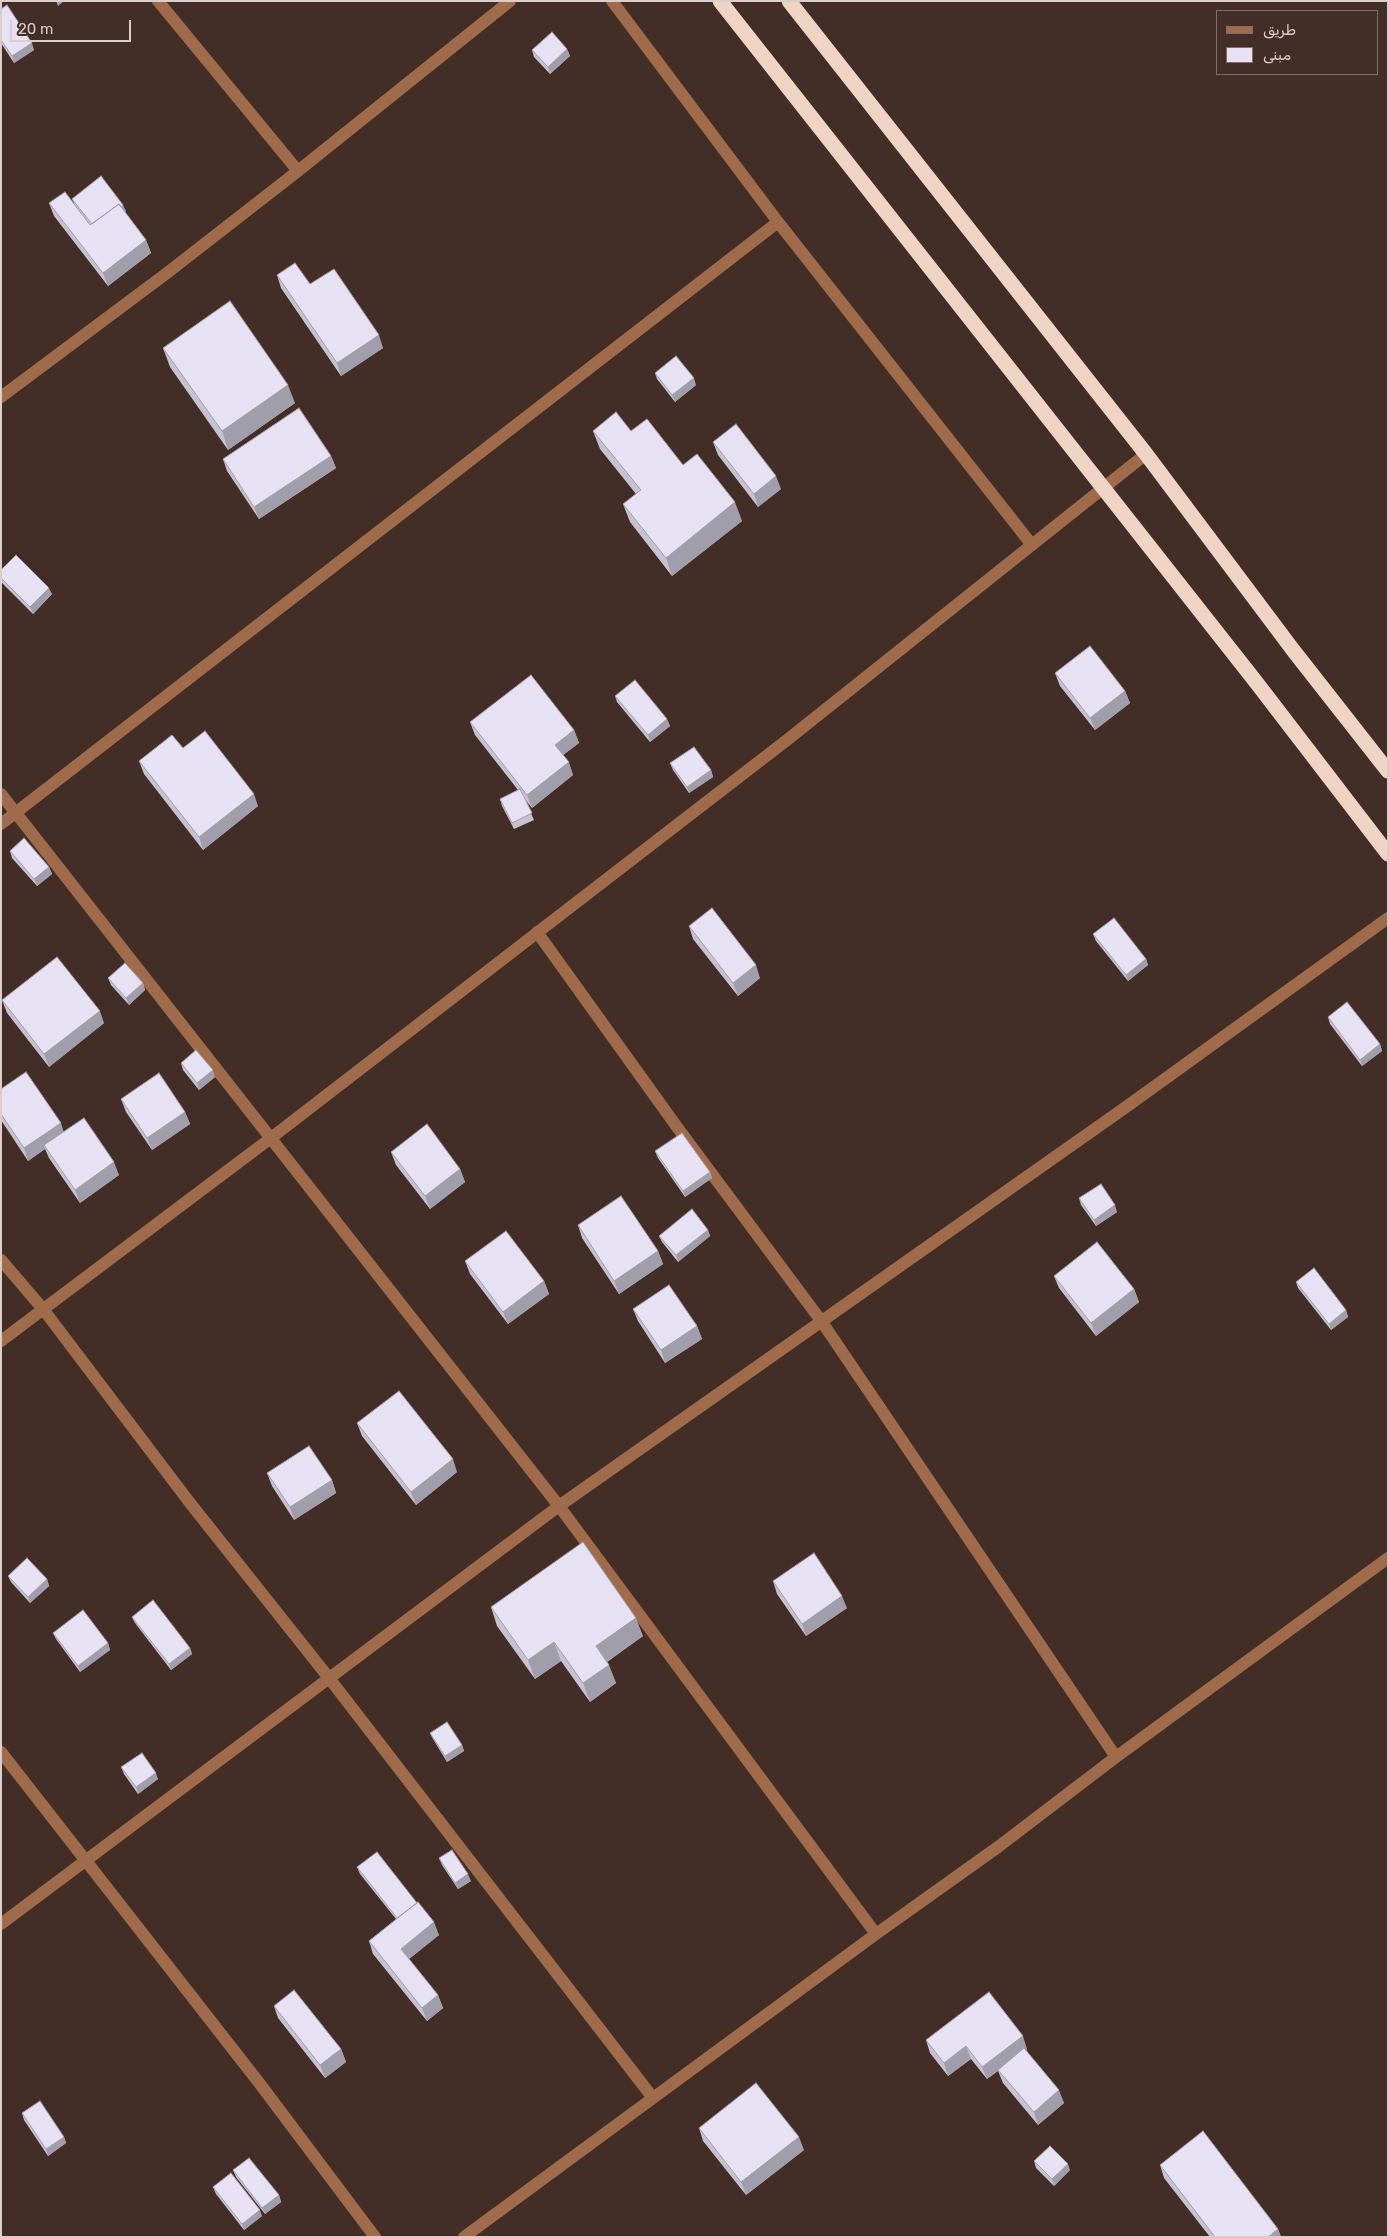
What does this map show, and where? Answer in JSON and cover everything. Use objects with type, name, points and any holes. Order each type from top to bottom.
[{"type":"highway","points":[[720,1],[1388,854]]},
{"type":"highway","points":[[789,1],[1146,454],[1293,650],[1388,771]]},
{"type":"street","points":[[158,1],[298,171]]},
{"type":"street","points":[[1,396],[167,273],[510,1]]},
{"type":"street","points":[[612,1],[778,222],[1032,545]]},
{"type":"street","points":[[1,824],[778,222]]},
{"type":"street","points":[[1,1341],[271,1138],[787,740],[1146,454]]},
{"type":"street","points":[[1,794],[559,1506],[876,1934]]},
{"type":"street","points":[[1,1924],[559,1506],[1118,1113],[1388,918]]},
{"type":"street","points":[[537,932],[677,1127],[822,1322],[1116,1757]]},
{"type":"street","points":[[1,1260],[43,1309],[190,1503],[329,1678],[653,2098]]},
{"type":"street","points":[[464,2237],[876,1934],[998,1847],[1116,1757],[1388,1558]]},
{"type":"street","points":[[1,1752],[260,2084],[375,2237]]},
{"type":"building","points":[[7,5],[32,43],[12,56],[1,40],[1,9]]},
{"type":"building","points":[[552,32],[567,49],[548,67],[532,50]]},
{"type":"building","points":[[101,176],[123,205],[121,207],[119,204],[92,224],[72,199]]},
{"type":"building","points":[[65,192],[90,225],[119,204],[146,240],[103,273],[49,203]]},
{"type":"building","points":[[295,263],[310,284],[334,269],[379,335],[337,363],[277,275]]},
{"type":"building","points":[[230,301],[288,385],[222,431],[163,348]]},
{"type":"building","points":[[676,356],[694,378],[672,395],[655,373]]},
{"type":"building","points":[[299,408],[331,456],[254,507],[223,459]]},
{"type":"building","points":[[616,412],[631,431],[647,419],[683,465],[697,454],[735,502],[666,558],[623,504],[641,490],[593,431]]},
{"type":"building","points":[[736,424],[776,476],[754,494],[713,442]]},
{"type":"building","points":[[16,555],[49,588],[30,607],[1,578],[1,570]]},
{"type":"building","points":[[1090,646],[1125,691],[1090,718],[1055,673]]},
{"type":"building","points":[[531,675],[574,730],[555,745],[569,762],[527,795],[470,722]]},
{"type":"building","points":[[635,680],[667,719],[648,735],[615,696]]},
{"type":"building","points":[[205,731],[254,794],[199,837],[139,761],[172,735],[183,748]]},
{"type":"building","points":[[694,747],[711,770],[687,787],[670,763]]},
{"type":"building","points":[[520,789],[532,813],[512,823],[500,799]]},
{"type":"building","points":[[24,838],[49,867],[34,879],[10,851]]},
{"type":"building","points":[[712,908],[756,965],[733,983],[689,926]]},
{"type":"building","points":[[1114,918],[1146,959],[1126,975],[1093,934]]},
{"type":"building","points":[[57,957],[100,1011],[44,1054],[2,1000]]},
{"type":"building","points":[[125,963],[143,983],[126,998],[108,978]]},
{"type":"building","points":[[1347,1002],[1380,1044],[1360,1060],[1328,1017]]},
{"type":"building","points":[[196,1050],[213,1070],[197,1083],[181,1063]]},
{"type":"building","points":[[26,1072],[61,1123],[24,1148],[1,1114],[1,1089]]},
{"type":"building","points":[[159,1073],[185,1112],[147,1138],[121,1099]]},
{"type":"building","points":[[84,1118],[114,1162],[75,1190],[44,1145]]},
{"type":"building","points":[[427,1124],[460,1169],[425,1196],[391,1152]]},
{"type":"building","points":[[682,1133],[710,1172],[683,1191],[655,1151]]},
{"type":"building","points":[[1101,1184],[1115,1205],[1094,1220],[1079,1198]]},
{"type":"building","points":[[621,1196],[658,1251],[614,1281],[578,1225]]},
{"type":"building","points":[[692,1209],[708,1230],[676,1255],[659,1236]]},
{"type":"building","points":[[506,1231],[544,1281],[503,1312],[465,1261]]},
{"type":"building","points":[[1097,1242],[1134,1289],[1091,1323],[1054,1276]]},
{"type":"building","points":[[1314,1268],[1346,1310],[1329,1324],[1296,1282]]},
{"type":"building","points":[[669,1285],[697,1326],[661,1350],[633,1309]]},
{"type":"building","points":[[399,1391],[453,1459],[411,1492],[357,1423]]},
{"type":"building","points":[[309,1446],[332,1480],[290,1507],[267,1473]]},
{"type":"building","points":[[583,1542],[636,1618],[596,1646],[609,1665],[583,1683],[554,1642],[528,1660],[491,1607]]},
{"type":"building","points":[[814,1553],[842,1596],[802,1624],[773,1581]]},
{"type":"building","points":[[27,1558],[47,1579],[28,1597],[8,1576]]},
{"type":"building","points":[[153,1600],[190,1648],[169,1664],[132,1617]]},
{"type":"building","points":[[83,1610],[108,1643],[78,1666],[53,1633]]},
{"type":"building","points":[[447,1722],[462,1745],[445,1756],[430,1733]]},
{"type":"building","points":[[142,1753],[156,1773],[136,1787],[121,1767]]},
{"type":"building","points":[[452,1850],[468,1874],[455,1883],[439,1858]]},
{"type":"building","points":[[377,1852],[417,1903],[397,1918],[357,1867]]},
{"type":"building","points":[[418,1902],[434,1922],[401,1949],[438,1995],[422,2008],[369,1941]]},
{"type":"building","points":[[294,1990],[341,2049],[320,2065],[274,2006]]},
{"type":"building","points":[[989,1992],[1023,2036],[982,2067],[966,2046],[944,2063],[926,2040]]},
{"type":"building","points":[[1024,2048],[1059,2090],[1034,2112],[998,2070]]},
{"type":"building","points":[[756,2083],[799,2137],[741,2182],[699,2128]]},
{"type":"building","points":[[40,2101],[64,2137],[46,2149],[22,2113]]},
{"type":"building","points":[[1203,2131],[1278,2229],[1268,2237],[1215,2237],[1160,2165]]},
{"type":"building","points":[[1050,2146],[1068,2164],[1052,2179],[1034,2161]]},
{"type":"building","points":[[249,2158],[279,2195],[262,2208],[233,2170]]},
{"type":"building","points":[[231,2173],[260,2210],[242,2224],[213,2187]]}]
